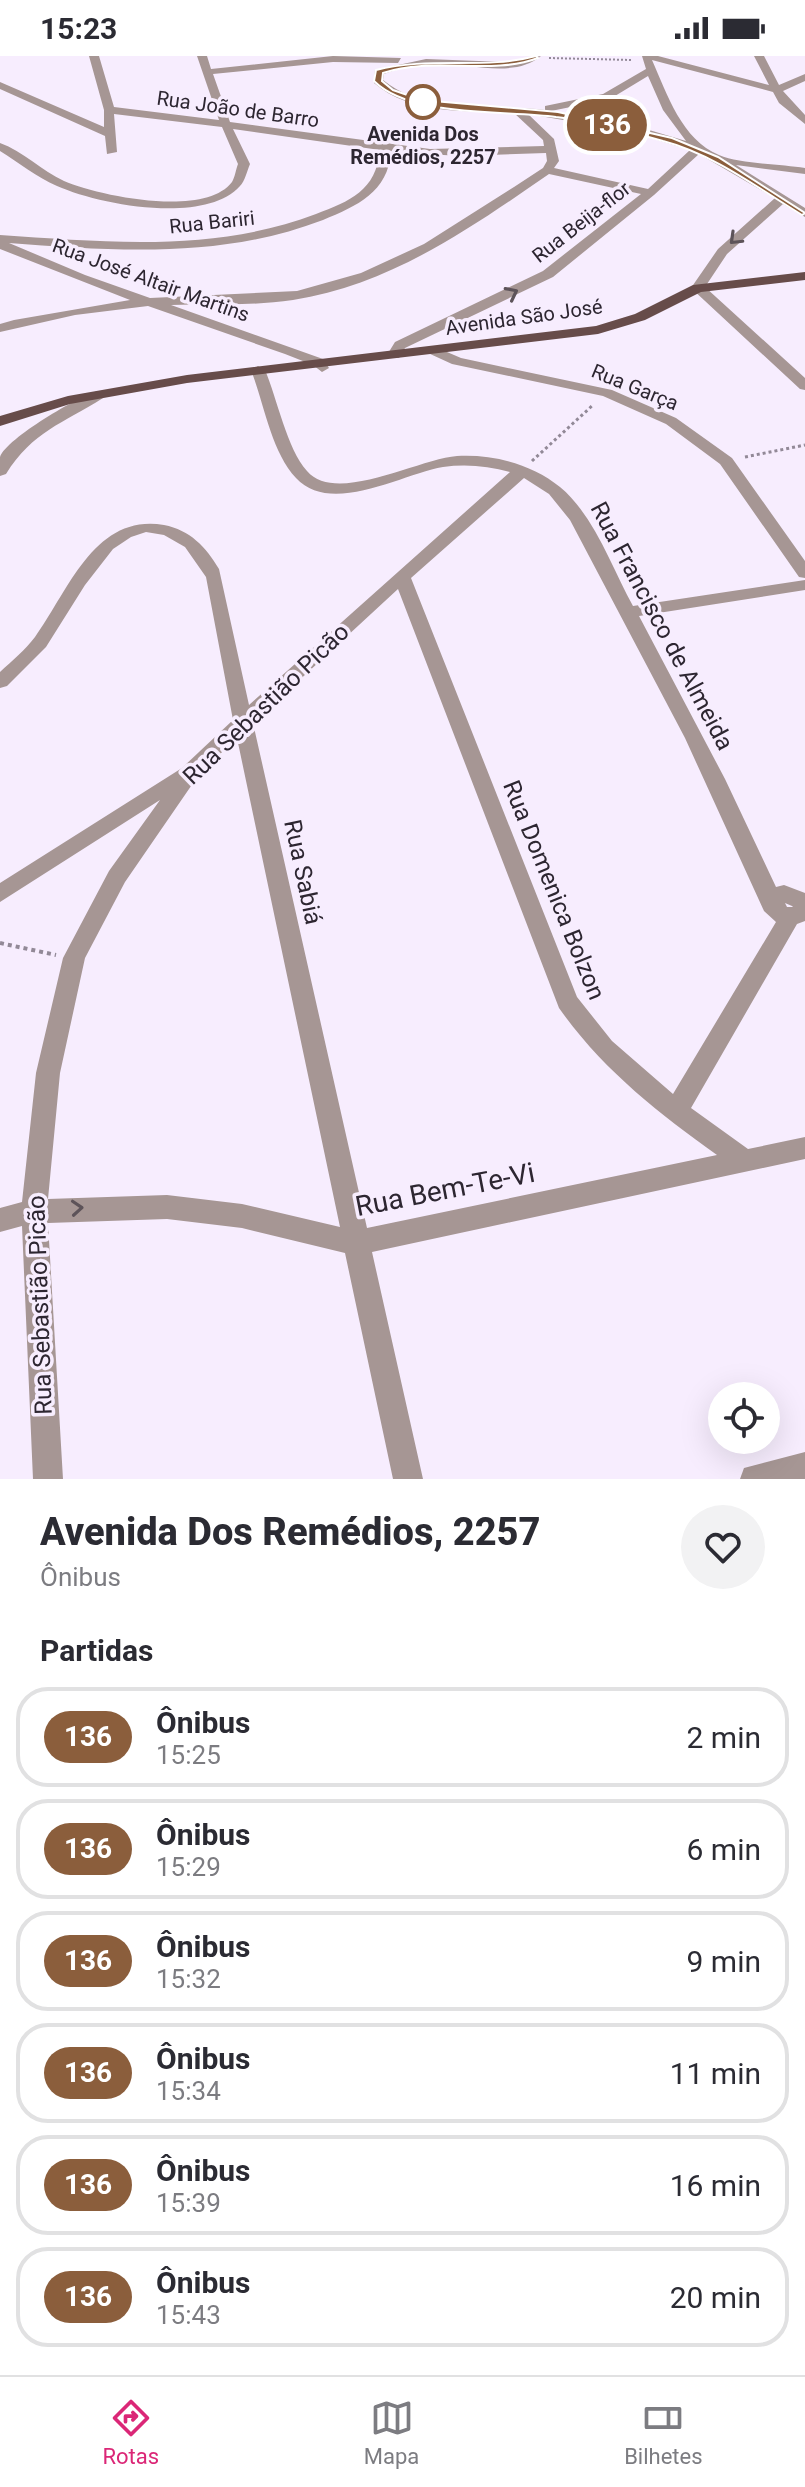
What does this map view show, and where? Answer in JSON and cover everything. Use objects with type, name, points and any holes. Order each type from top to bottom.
[{"type":"main road","name":"Avenida São José","points":[[0,421],[48,405],[98,395],[175,383],[190,386],[260,373],[296,362],[325,364],[598,330],[640,317],[698,288],[805,276]]},
{"type":"street","points":[[94,56],[109,110],[111,152]]},
{"type":"street","points":[[0,146],[51,179],[81,192],[134,203],[184,203],[225,194],[241,179],[244,164],[226,125],[202,56]]},
{"type":"street","points":[[759,56],[776,90],[805,121]]},
{"type":"street","points":[[207,72],[309,61],[370,59],[508,64],[535,57]]},
{"type":"street","points":[[370,59],[379,72],[378,81],[382,86],[412,100],[558,114],[659,137],[698,149],[805,213]]},
{"type":"street","points":[[379,72],[396,66],[442,61]]},
{"type":"street","points":[[647,61],[776,90],[805,77]]},
{"type":"street","points":[[517,110],[591,102],[617,92],[647,61]]},
{"type":"street","points":[[647,61],[668,110],[698,149]]},
{"type":"street","points":[[0,85],[110,134]]},
{"type":"street","name":"Rua João de Barro","points":[[109,110],[178,116],[386,148],[451,153],[552,149]]},
{"type":"street","points":[[0,328],[90,309],[149,302],[298,295],[353,280],[437,244],[547,170],[553,161],[552,149],[539,129],[517,110]]},
{"type":"street","points":[[659,137],[683,131]]},
{"type":"street","name":"Rua Bariri","points":[[0,241],[184,248],[273,235],[323,216],[372,189],[385,173],[386,148]]},
{"type":"street","name":"Rua Beija-flor","points":[[394,355],[400,345],[548,274],[650,193],[698,149]]},
{"type":"street","points":[[715,158],[805,171]]},
{"type":"street","points":[[547,170],[650,193]]},
{"type":"street","points":[[782,198],[722,252],[698,288],[805,386]]},
{"type":"street","name":"Rua José Altair Martins","points":[[0,241],[80,278],[149,302],[296,362],[325,364]]},
{"type":"street","name":"Rua Garça","points":[[433,350],[457,361],[607,393],[671,421],[726,461],[805,573]]},
{"type":"street","name":"Rua Francisco de Almeida","points":[[260,373],[300,474],[318,486],[358,487],[410,470],[460,461],[492,462],[521,471],[558,493],[572,512],[627,612],[727,802],[760,873],[794,906]]},
{"type":"street","points":[[0,471],[9,454],[29,433],[98,395]]},
{"type":"street","name":"Rua Sebastião Picão","points":[[48,1479],[34,1211],[48,1073],[74,958],[117,877],[193,768],[521,471]]},
{"type":"street","name":"Rua Sabiá","points":[[0,682],[40,642],[105,546],[126,533],[160,529],[196,547],[205,555],[215,577],[243,721],[408,1479]]},
{"type":"street","name":"Rua Domenica Bolzon","points":[[402,577],[567,1001],[605,1051],[676,1112],[744,1160]]},
{"type":"street","points":[[627,612],[805,585]]},
{"type":"street","points":[[0,894],[193,768]]},
{"type":"street","points":[[114,820],[143,837]]},
{"type":"street","points":[[676,1112],[794,906]]},
{"type":"street","name":"Rua Bem-Te-Vi","points":[[0,1220],[34,1211],[167,1207],[242,1216],[357,1243],[805,1148]]},
{"type":"street","points":[[755,1479],[805,1467]]},
{"type":"path","points":[[535,57],[647,61]]},
{"type":"path","points":[[521,471],[607,393]]},
{"type":"path","points":[[726,461],[805,445]]},
{"type":"path","points":[[0,943],[74,958]]},
{"type":"bus line","name":"136","points":[[536,56],[517,63],[442,61],[396,66],[379,72],[378,81],[391,92],[421,102],[558,114],[669,139],[715,158],[805,213]]},
{"type":"place","name":"Avenida Dos Remédios, 2257","points":[[423,102]]}]
